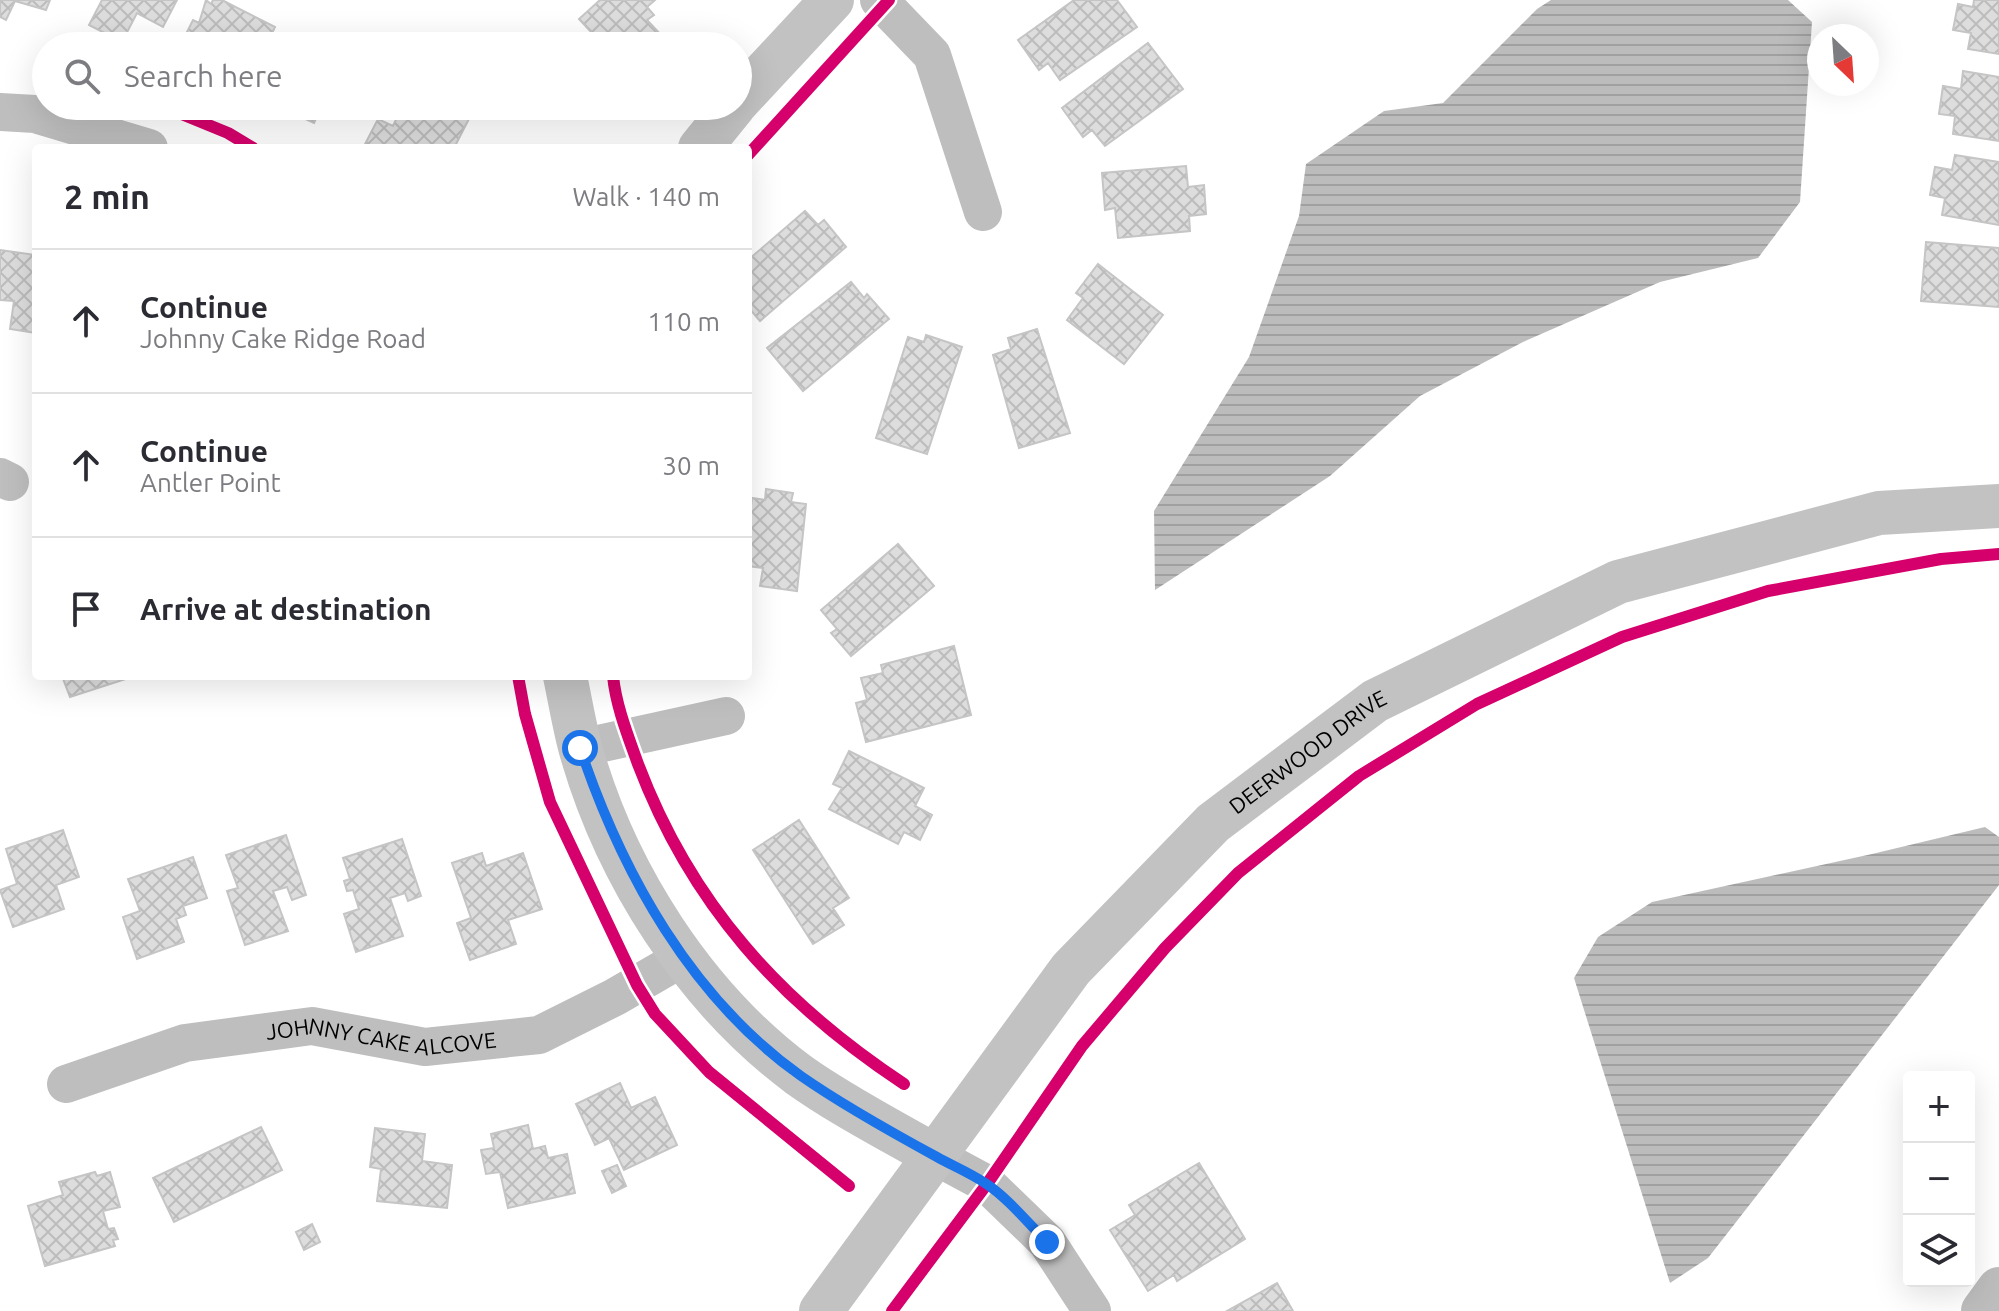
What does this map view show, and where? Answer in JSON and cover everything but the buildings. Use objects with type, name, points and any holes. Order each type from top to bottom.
[{"type":"highway","points":[[1983,1311],[1999,1289]]},
{"type":"street","points":[[752,86],[832,0]]},
{"type":"street","points":[[879,0],[932,55],[983,212]]},
{"type":"street","points":[[0,112],[32,114]]},
{"type":"street","points":[[55,120],[136,144]]},
{"type":"street","points":[[703,144],[723,120]]},
{"type":"street","name":"DEERWOOD DRIVE","points":[[821,1311],[1071,969],[1213,823],[1375,701],[1618,582],[1879,513],[1999,506]]},
{"type":"street","points":[[566,680],[580,748],[621,853],[647,901],[684,957],[735,1016],[790,1067],[885,1128],[987,1184],[1047,1242],[1092,1311]]},
{"type":"street","points":[[580,748],[726,716]]},
{"type":"street","name":"JOHNNY CAKE ALCOVE","points":[[66,1084],[185,1043],[312,1026],[425,1047],[539,1035],[615,997],[684,957]]},
{"type":"shaded area","points":[[1551,0],[1788,0],[1812,22],[1807,24],[1807,96],[1800,202],[1758,258],[1660,282],[1523,342],[1420,396],[1330,476],[1155,590],[1154,511],[1249,357],[1299,216],[1306,164],[1384,111],[1443,103],[1537,9]]},
{"type":"shaded area","points":[[1985,827],[1999,837],[1999,885],[1708,1258],[1670,1283],[1574,978],[1598,937],[1652,902]]},
{"type":"cycle path","points":[[752,151],[889,0]]},
{"type":"cycle path","points":[[196,120],[246,144]]},
{"type":"cycle path","points":[[892,1311],[987,1184],[1082,1046],[1165,948],[1238,873],[1359,776],[1477,704],[1622,637],[1768,591],[1941,559],[1999,554]]},
{"type":"cycle path","points":[[519,680],[550,802],[637,985],[655,1014],[709,1072],[849,1186]]},
{"type":"cycle path","points":[[614,680],[626,732],[660,815],[684,862],[713,905],[744,946],[779,984],[859,1052],[904,1084]]},
{"type":"route","points":[[580,748],[611,833],[647,901],[684,957],[726,1007],[768,1049],[801,1076],[885,1128],[987,1184],[1047,1242]]}]
